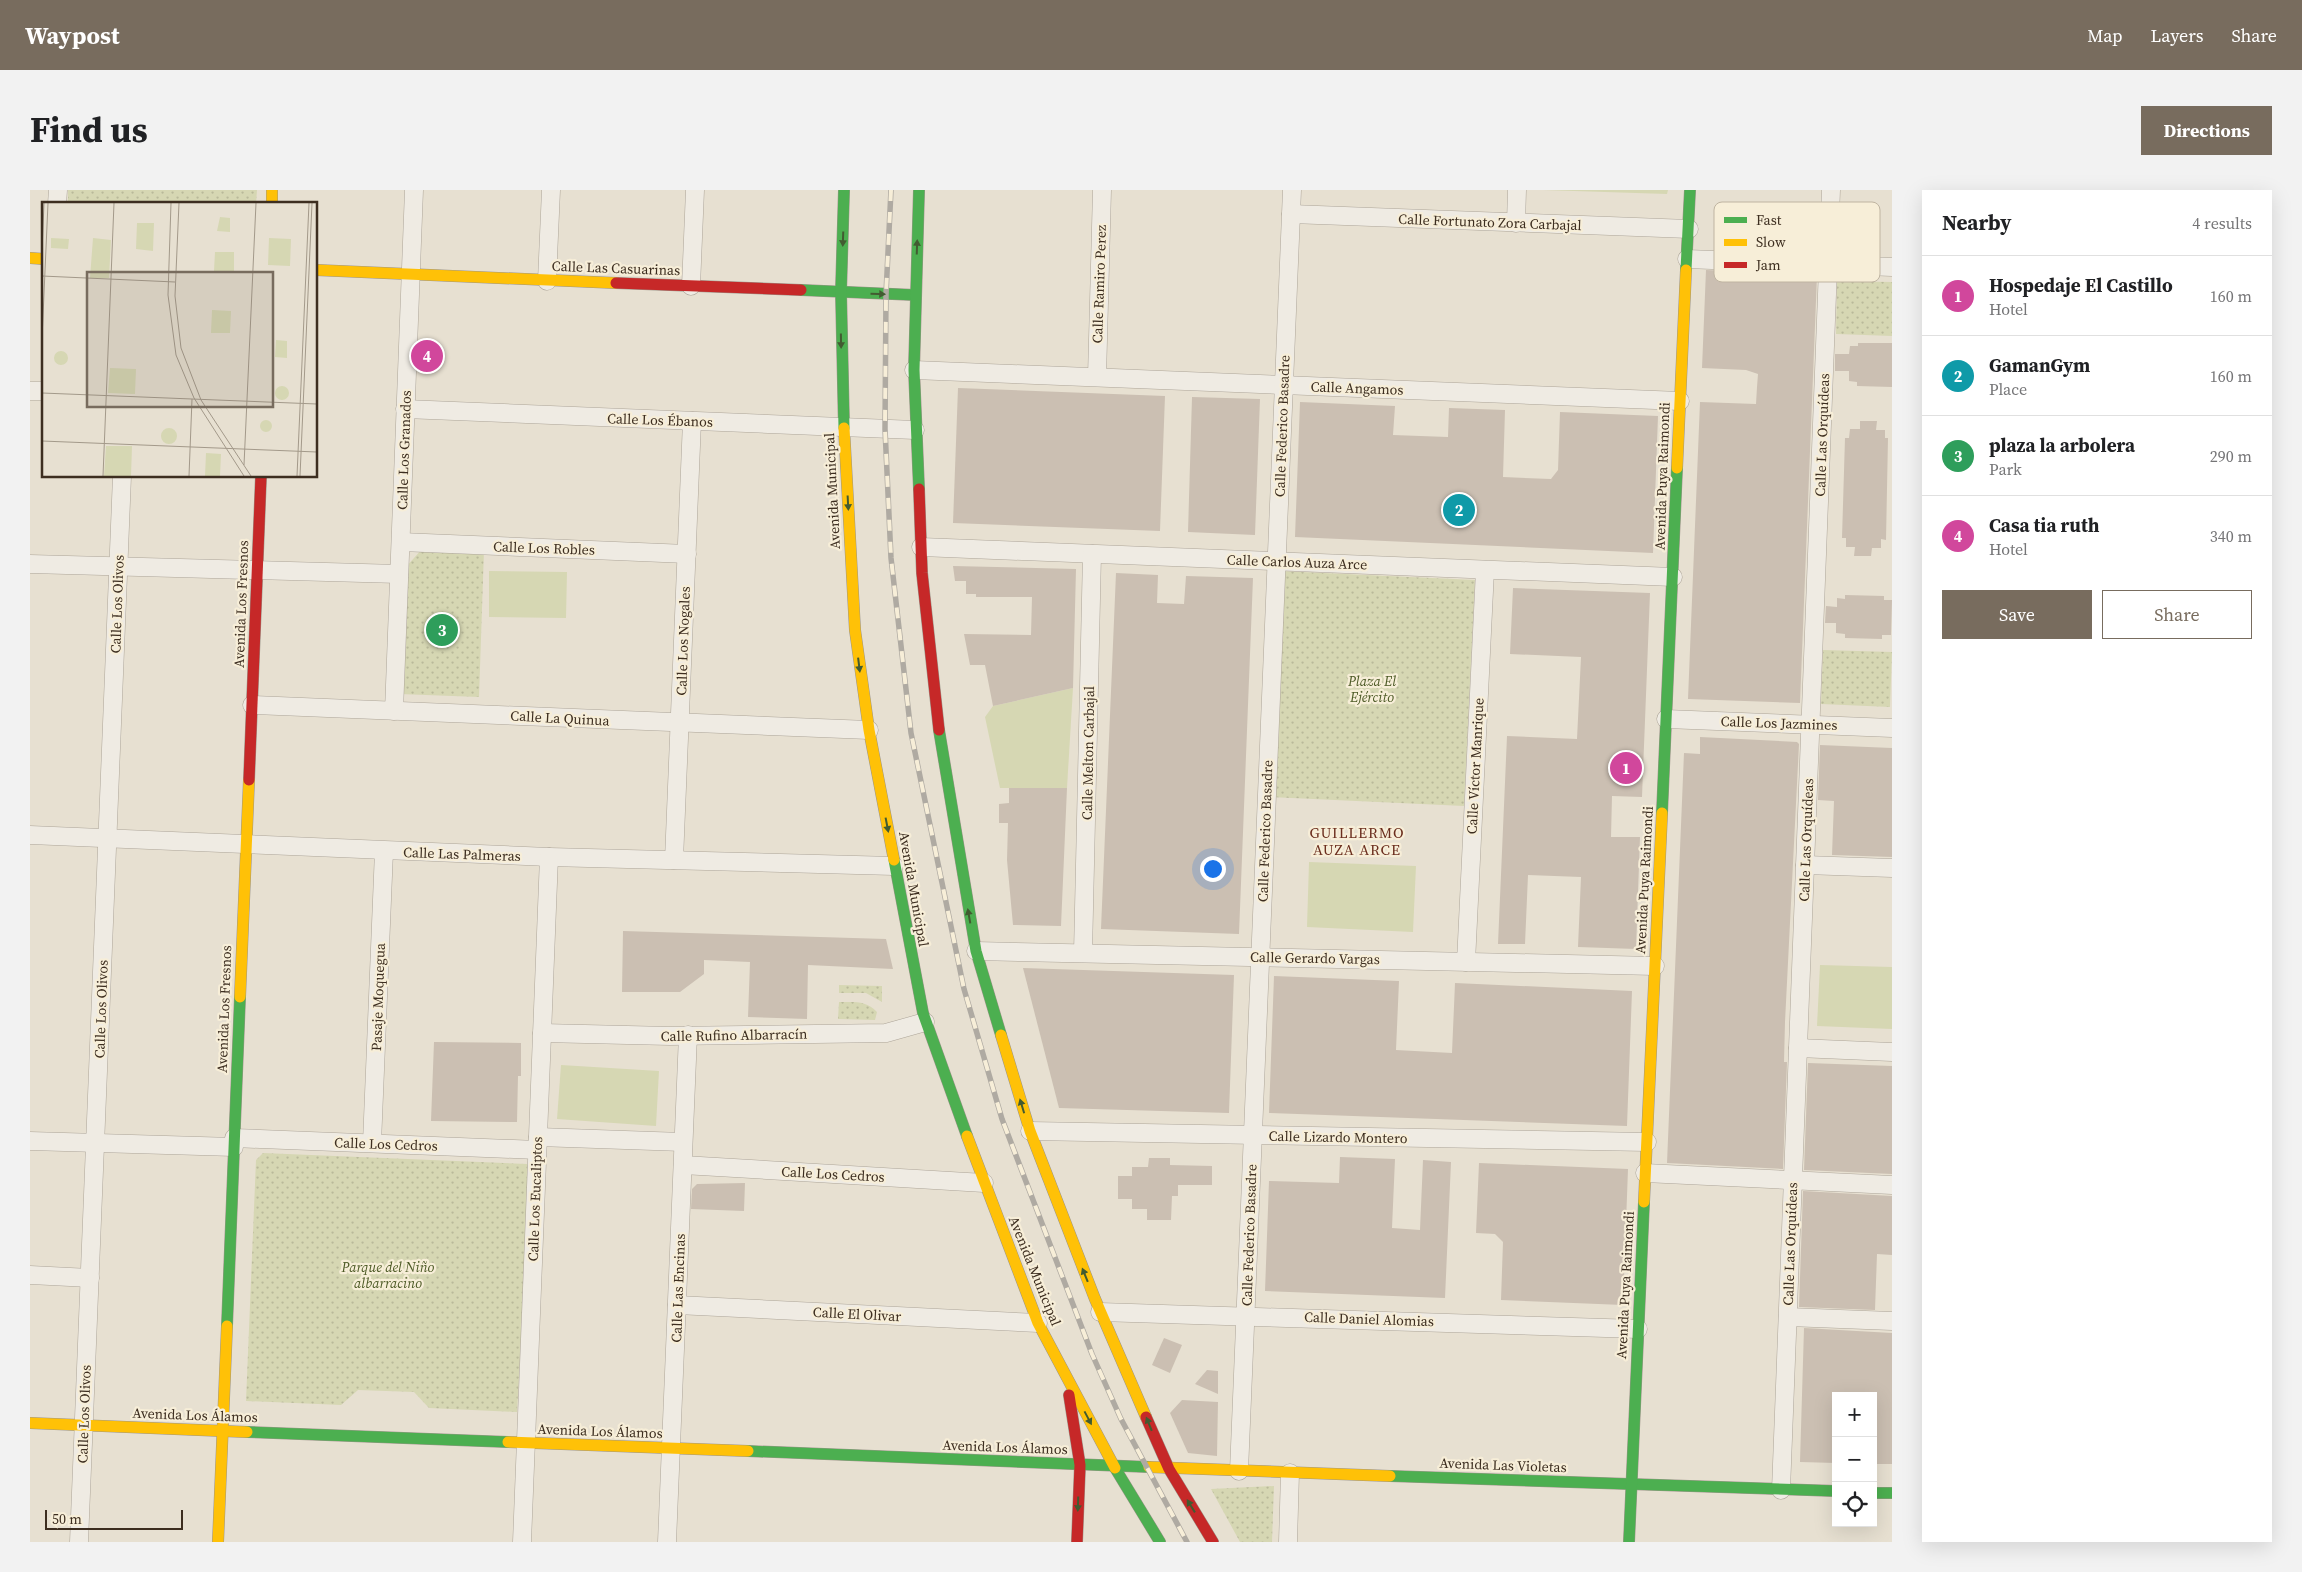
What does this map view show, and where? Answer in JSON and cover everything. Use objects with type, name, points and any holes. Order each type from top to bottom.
[{"type":"street","name":"Calle Los Granados","points":[[394,711],[414,190]]},
{"type":"street","points":[[547,281],[551,190]]},
{"type":"street","points":[[691,286],[696,190]]},
{"type":"street","name":"Avenida Municipal","points":[[844,190],[841,292],[843,427],[851,580],[859,666],[894,866],[925,1022],[1038,1322],[1115,1466],[1160,1542]]},
{"type":"street","points":[[919,190],[914,370],[921,547],[940,738],[976,950],[1030,1131],[1100,1312],[1169,1469],[1214,1542]]},
{"type":"street","name":"Calle Ramiro Perez","points":[[1097,377],[1102,190]]},
{"type":"street","name":"Calle Federico Basadre","points":[[1240,1471],[1292,190]]},
{"type":"street","points":[[1516,223],[1517,190]]},
{"type":"street","name":"Avenida Puya Raimondi","points":[[1629,1542],[1690,190]]},
{"type":"street","name":"Calle Fortunato Zora Carbajal","points":[[1291,214],[1688,229]]},
{"type":"street","points":[[1687,259],[1714,260]]},
{"type":"street","name":"Calle Las Casuarinas","points":[[318,270],[915,295]]},
{"type":"street","name":"Calle Las Orquídeas","points":[[1781,1490],[1827,282]]},
{"type":"street","name":"Calle Angamos","points":[[914,370],[1680,401]]},
{"type":"street","name":"Calle Los Ébanos","points":[[406,410],[915,430]]},
{"type":"street","name":"Calle Los Nogales","points":[[674,860],[692,421]]},
{"type":"street","name":"Calle Los Olivos","points":[[79,1542],[122,478]]},
{"type":"street","name":"Avenida Los Fresnos","points":[[218,1542],[261,478]]},
{"type":"street","name":"Calle Los Robles","points":[[400,542],[687,554]]},
{"type":"street","name":"Calle Carlos Auza Arce","points":[[921,547],[1673,577]]},
{"type":"street","name":"Calle Melton Carbajal","points":[[1083,953],[1092,554]]},
{"type":"street","points":[[30,564],[399,574]]},
{"type":"street","name":"Calle Víctor Manrique","points":[[1466,962],[1485,570]]},
{"type":"street","name":"Calle La Quinua","points":[[252,705],[869,730]]},
{"type":"street","name":"Calle Los Jazmines","points":[[1666,719],[1892,728]]},
{"type":"street","name":"Calle Las Palmeras","points":[[30,835],[549,857],[894,866]]},
{"type":"street","name":"Pasaje Moquegua","points":[[372,1143],[384,851]]},
{"type":"street","name":"Calle Los Eucaliptos","points":[[522,1542],[549,857]]},
{"type":"street","points":[[1805,865],[1892,868]]},
{"type":"street","name":"Calle Gerardo Vargas","points":[[976,950],[1655,966]]},
{"type":"street","name":"Calle Rufino Albarracín","points":[[542,1033],[670,1036],[886,1033],[925,1022]]},
{"type":"street","name":"Calle Las Encinas","points":[[667,1542],[688,1035]]},
{"type":"street","points":[[1798,1048],[1892,1052]]},
{"type":"street","name":"Calle Lizardo Montero","points":[[1030,1131],[1647,1142]]},
{"type":"street","name":"Calle Los Cedros","points":[[30,1141],[95,1143],[684,1142]]},
{"type":"street","name":"Calle Los Cedros","points":[[683,1165],[984,1182]]},
{"type":"street","points":[[1645,1172],[1892,1185]]},
{"type":"street","points":[[30,1275],[90,1278]]},
{"type":"street","name":"Calle El Olivar","points":[[677,1305],[1038,1322]]},
{"type":"street","name":"Calle Daniel Alomias","points":[[1100,1312],[1246,1315],[1638,1329]]},
{"type":"street","points":[[1788,1317],[1892,1321]]},
{"type":"street","points":[[1066,1375],[1080,1465],[1076,1542]]},
{"type":"street","name":"Avenida Los Álamos","points":[[30,1423],[1169,1469]]},
{"type":"street","name":"Avenida Las Violetas","points":[[1169,1469],[1832,1491]]},
{"type":"street","points":[[1288,1542],[1290,1473]]},
{"type":"street","points":[[1877,1493],[1892,1493]]},
{"type":"green space","points":[[68,190],[257,190],[256,202],[68,202]]},
{"type":"green space","points":[[1543,190],[1668,190],[1667,194]]},
{"type":"green space","points":[[1837,282],[1892,282],[1892,336],[1836,334]]},
{"type":"green space","points":[[422,549],[484,550],[479,697],[399,694],[406,567]]},
{"type":"green space","points":[[489,571],[567,572],[566,618],[489,617]]},
{"type":"green space","name":"Plaza El Ejército","points":[[1280,571],[1475,580],[1464,806],[1269,797]]},
{"type":"green space","points":[[1823,650],[1892,652],[1890,707],[1821,704]]},
{"type":"green space","points":[[1073,688],[1067,788],[1000,788],[985,717],[993,706]]},
{"type":"green space","points":[[1309,862],[1416,866],[1413,932],[1307,927]]},
{"type":"green space","points":[[1820,965],[1892,967],[1892,1029],[1817,1026]]},
{"type":"green space","points":[[839,985],[882,986],[882,1002],[866,993],[839,993]]},
{"type":"green space","points":[[839,1002],[860,1002],[869,1005],[877,1012],[875,1020],[838,1019]]},
{"type":"green space","points":[[561,1065],[659,1071],[656,1126],[557,1119]]},
{"type":"green space","name":"Parque del Niño albarracino","points":[[263,1153],[527,1164],[531,1169],[517,1412],[429,1408],[414,1392],[358,1390],[341,1405],[246,1401],[256,1160]]},
{"type":"green space","points":[[1274,1486],[1272,1542],[1240,1542],[1211,1489]]},
{"type":"building","points":[[1706,270],[1714,270],[1714,282],[1817,282],[1800,703],[1688,699],[1700,402],[1756,404],[1758,374],[1746,370],[1702,368]]},
{"type":"building","points":[[1858,343],[1892,343],[1892,387],[1857,386],[1857,382],[1849,381],[1849,371],[1835,371],[1835,354],[1849,354],[1850,346],[1858,346]]},
{"type":"building","points":[[958,388],[1165,396],[1160,531],[953,523]]},
{"type":"building","points":[[1192,397],[1260,399],[1255,535],[1188,532]]},
{"type":"building","points":[[1300,402],[1395,406],[1393,435],[1448,437],[1449,408],[1505,410],[1503,477],[1551,479],[1558,470],[1560,412],[1658,416],[1653,553],[1295,537]]},
{"type":"building","points":[[1860,421],[1877,421],[1876,430],[1885,430],[1885,438],[1888,438],[1886,540],[1881,539],[1881,548],[1872,548],[1871,556],[1854,556],[1855,547],[1846,547],[1846,538],[1842,538],[1845,438],[1849,438],[1850,429],[1860,429]]},
{"type":"building","points":[[953,566],[1076,569],[1073,688],[993,706],[985,665],[970,665],[964,634],[1031,635],[1032,597],[976,597],[976,594],[966,594],[966,581],[955,581]]},
{"type":"building","points":[[1116,573],[1158,575],[1157,603],[1184,604],[1186,576],[1253,578],[1239,934],[1101,929]]},
{"type":"building","points":[[1513,588],[1650,593],[1642,797],[1612,796],[1611,837],[1640,837],[1636,949],[1578,947],[1581,877],[1528,875],[1525,944],[1498,944],[1507,736],[1577,739],[1581,657],[1510,654]]},
{"type":"building","points":[[1845,595],[1884,596],[1884,600],[1892,600],[1891,635],[1882,635],[1882,639],[1845,638],[1845,634],[1836,633],[1836,623],[1825,623],[1826,606],[1837,607],[1837,598],[1845,599]]},
{"type":"building","points":[[1700,737],[1797,742],[1799,744],[1785,1022],[1784,1062],[1787,1062],[1783,1169],[1667,1163],[1684,753],[1700,754]]},
{"type":"building","points":[[1820,745],[1892,748],[1892,857],[1832,855],[1834,801],[1818,800]]},
{"type":"building","points":[[1009,788],[1067,788],[1061,926],[1013,925],[1007,860],[1008,823],[999,823],[999,804],[1009,803]]},
{"type":"building","points":[[623,931],[886,939],[893,969],[808,965],[807,1019],[748,1017],[750,962],[704,960],[704,974],[680,992],[622,992]]},
{"type":"building","points":[[1023,968],[1234,975],[1229,1113],[1059,1108]]},
{"type":"building","points":[[1274,976],[1399,981],[1396,1050],[1452,1053],[1455,983],[1632,991],[1627,1126],[1269,1113]]},
{"type":"building","points":[[434,1042],[521,1043],[521,1076],[518,1076],[517,1122],[431,1121]]},
{"type":"building","points":[[1808,1063],[1892,1066],[1892,1174],[1804,1170]]},
{"type":"building","points":[[1340,1157],[1395,1159],[1392,1228],[1420,1230],[1423,1160],[1451,1162],[1445,1298],[1265,1291],[1269,1181],[1339,1183]]},
{"type":"building","points":[[1149,1158],[1170,1158],[1170,1165],[1212,1166],[1212,1185],[1178,1185],[1178,1196],[1172,1196],[1171,1220],[1147,1220],[1147,1209],[1132,1209],[1132,1199],[1118,1199],[1118,1176],[1132,1176],[1132,1167],[1148,1167]]},
{"type":"building","points":[[1479,1163],[1628,1169],[1623,1305],[1501,1300],[1503,1242],[1495,1234],[1476,1233]]},
{"type":"building","points":[[745,1183],[744,1211],[691,1209],[692,1189],[697,1184]]},
{"type":"building","points":[[1803,1191],[1892,1196],[1892,1255],[1877,1254],[1875,1310],[1799,1307]]},
{"type":"building","points":[[1804,1328],[1892,1333],[1892,1464],[1877,1464],[1877,1392],[1832,1392],[1832,1463],[1800,1462]]},
{"type":"building","points":[[1164,1338],[1182,1345],[1170,1373],[1152,1365]]},
{"type":"building","points":[[1207,1370],[1218,1371],[1218,1394],[1195,1384]]},
{"type":"building","points":[[1182,1400],[1218,1402],[1217,1456],[1188,1453],[1170,1413]]},
{"type":"railway","points":[[891,190],[886,294],[885,429],[891,558],[911,733],[964,989],[1002,1119],[1092,1354],[1121,1419],[1187,1542]]},
{"type":"traffic: fast","points":[[844,190],[841,292],[844,428]]},
{"type":"traffic: fast","points":[[919,190],[914,370],[919,489]]},
{"type":"traffic: fast","points":[[1686,270],[1690,190]]},
{"type":"traffic: fast","points":[[801,290],[915,295]]},
{"type":"traffic: fast","points":[[1662,813],[1677,468]]},
{"type":"traffic: fast","points":[[939,730],[976,951],[1001,1035]]},
{"type":"traffic: fast","points":[[894,860],[923,1013],[967,1136]]},
{"type":"traffic: fast","points":[[227,1326],[240,997]]},
{"type":"traffic: fast","points":[[1629,1542],[1644,1202]]},
{"type":"traffic: fast","points":[[247,1432],[508,1442]]},
{"type":"traffic: fast","points":[[748,1451],[1149,1467]]},
{"type":"traffic: fast","points":[[1115,1468],[1160,1542]]},
{"type":"traffic: fast","points":[[1390,1476],[1832,1491]]},
{"type":"traffic: fast","points":[[1877,1493],[1892,1493]]},
{"type":"traffic: slow","points":[[272,190],[272,202]]},
{"type":"traffic: slow","points":[[30,258],[42,259]]},
{"type":"traffic: slow","points":[[318,270],[616,283]]},
{"type":"traffic: slow","points":[[1677,468],[1686,270]]},
{"type":"traffic: slow","points":[[844,428],[855,630],[869,730],[894,860]]},
{"type":"traffic: slow","points":[[240,997],[249,780]]},
{"type":"traffic: slow","points":[[1644,1202],[1662,813]]},
{"type":"traffic: slow","points":[[1001,1035],[1030,1131],[1095,1299],[1146,1417]]},
{"type":"traffic: slow","points":[[967,1136],[1038,1323],[1115,1468]]},
{"type":"traffic: slow","points":[[218,1542],[227,1326]]},
{"type":"traffic: slow","points":[[30,1423],[247,1432]]},
{"type":"traffic: slow","points":[[508,1442],[748,1451]]},
{"type":"traffic: slow","points":[[1149,1467],[1390,1476]]},
{"type":"traffic: jam","points":[[616,283],[801,290]]},
{"type":"traffic: jam","points":[[249,780],[261,478]]},
{"type":"traffic: jam","points":[[919,489],[922,573],[939,730]]},
{"type":"traffic: jam","points":[[1069,1395],[1080,1465],[1077,1542]]},
{"type":"traffic: jam","points":[[1146,1417],[1169,1469],[1213,1542]]},
{"type":"place","name":"Casa tia ruth","points":[[427,356]]},
{"type":"place","name":"GamanGym","points":[[1459,510]]},
{"type":"place","name":"plaza la arbolera","points":[[442,630]]},
{"type":"place","name":"Hospedaje El Castillo","points":[[1626,768]]},
{"type":"district","name":"GUILLERMO AUZA ARCE","points":[[1357,842]]}]
